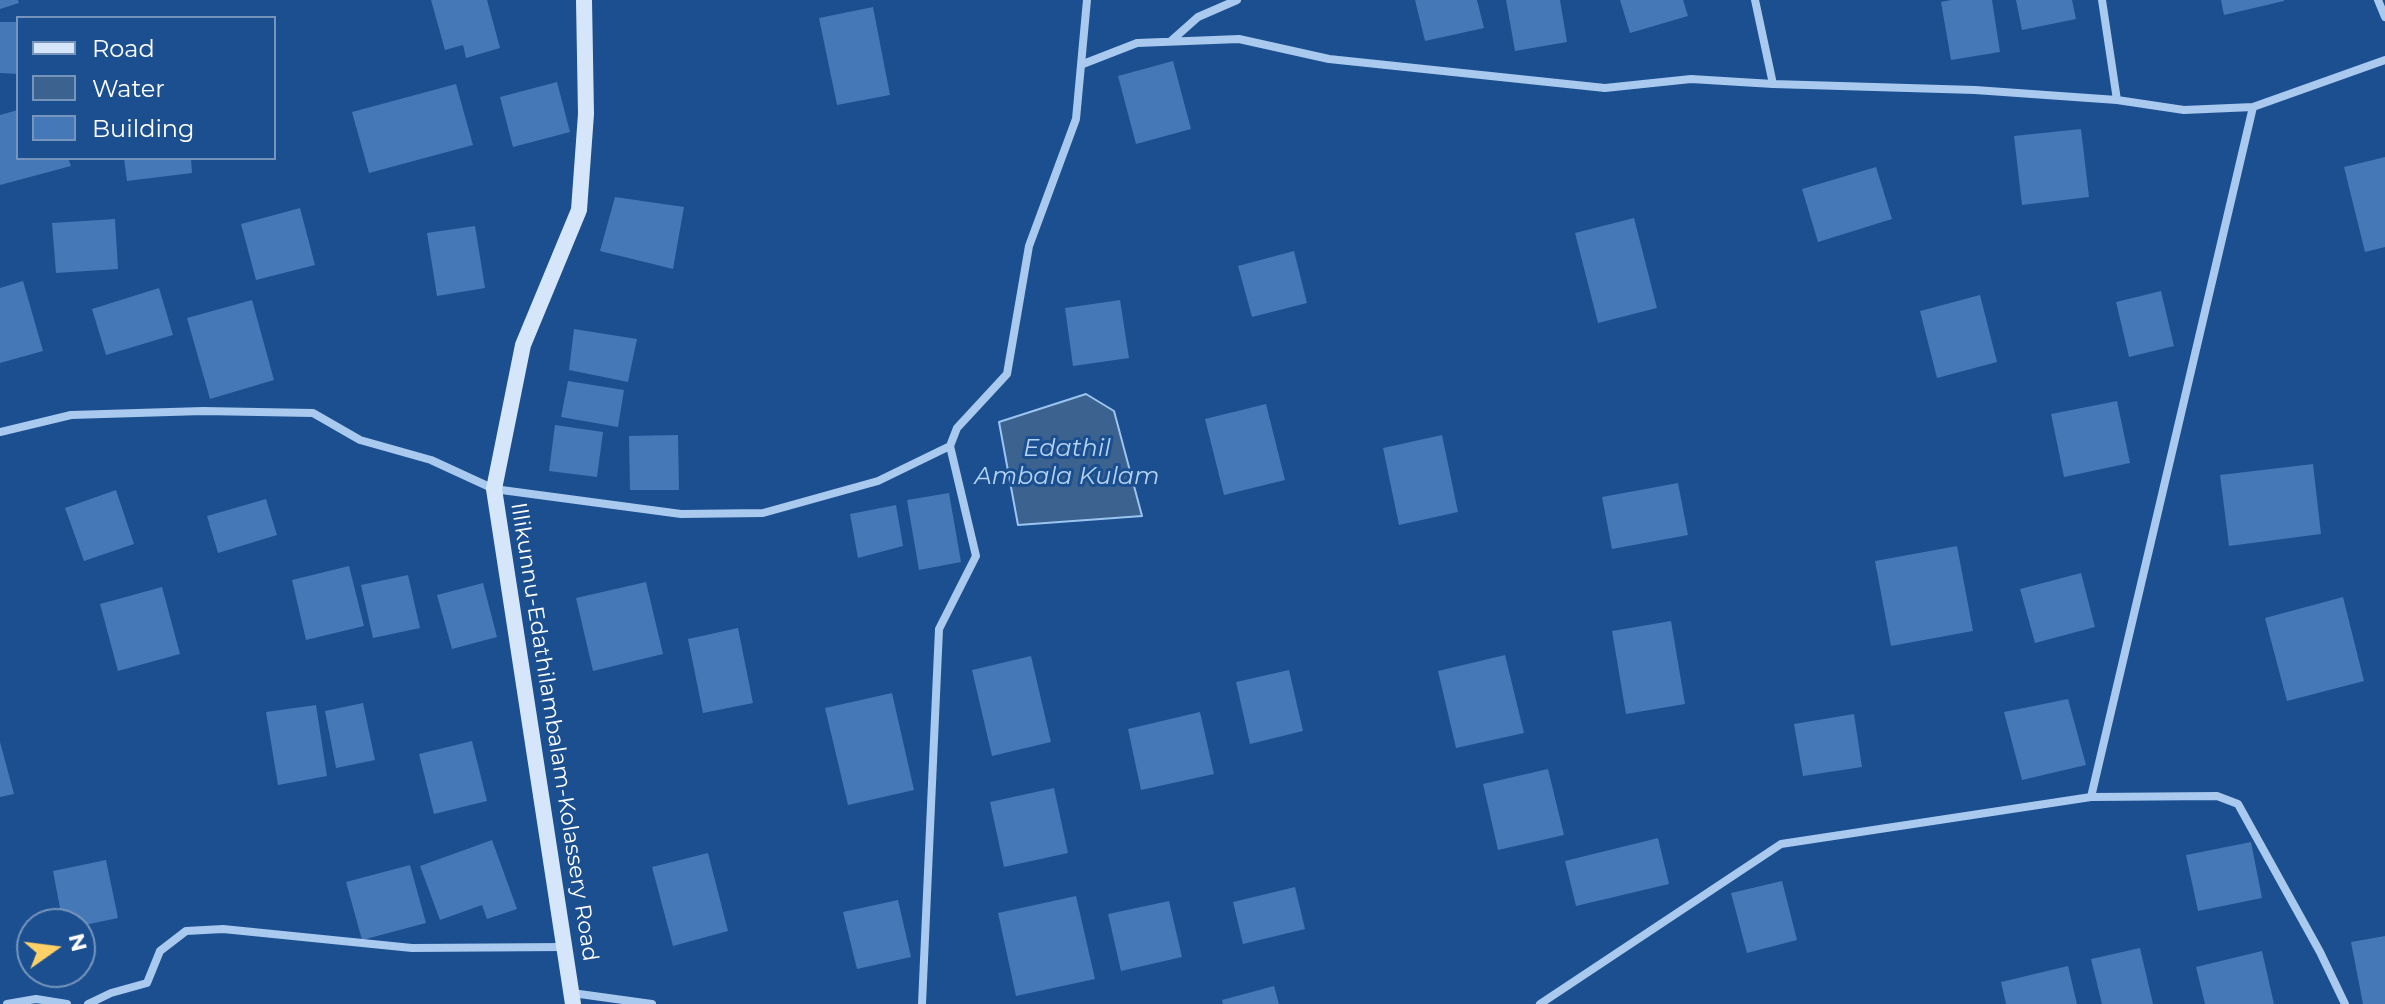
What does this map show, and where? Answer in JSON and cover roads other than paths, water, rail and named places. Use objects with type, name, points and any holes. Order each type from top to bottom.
[{"type":"main road","name":"Illikunnu-Edathilambalam-Kolassery Road","points":[[572,999],[494,489],[523,345],[579,210],[586,114],[584,0]]},
{"type":"street","points":[[922,1004],[939,629],[976,556],[950,446],[957,428],[1007,374],[1029,246],[1076,119],[1087,0]]},
{"type":"street","points":[[1170,41],[1198,17],[1237,0]]},
{"type":"street","points":[[1755,0],[1773,84]]},
{"type":"street","points":[[2102,0],[2117,100]]},
{"type":"street","points":[[2378,0],[2385,17]]},
{"type":"street","points":[[1083,64],[1137,43],[1239,39],[1329,59],[1605,88],[1691,79],[1975,90],[2117,100],[2184,110],[2253,107],[2385,60]]},
{"type":"street","points":[[2091,797],[2253,107]]},
{"type":"street","points":[[0,432],[71,415],[203,411],[313,413],[360,440],[431,460],[494,489],[681,514],[763,513],[878,481],[950,446]]},
{"type":"street","points":[[1540,1004],[1781,844],[2091,797],[2217,796],[2238,804],[2320,952],[2345,1004]]},
{"type":"street","points":[[88,1004],[111,993],[147,983],[160,951],[186,931],[223,929],[412,948],[565,947]]},
{"type":"street","points":[[7,1004],[36,999],[67,1004]]},
{"type":"street","points":[[572,999],[652,1004]]},
{"type":"water","name":"Edathil Ambala Kulam","points":[[1086,394],[1114,411],[1142,516],[1018,525],[999,422]]}]
